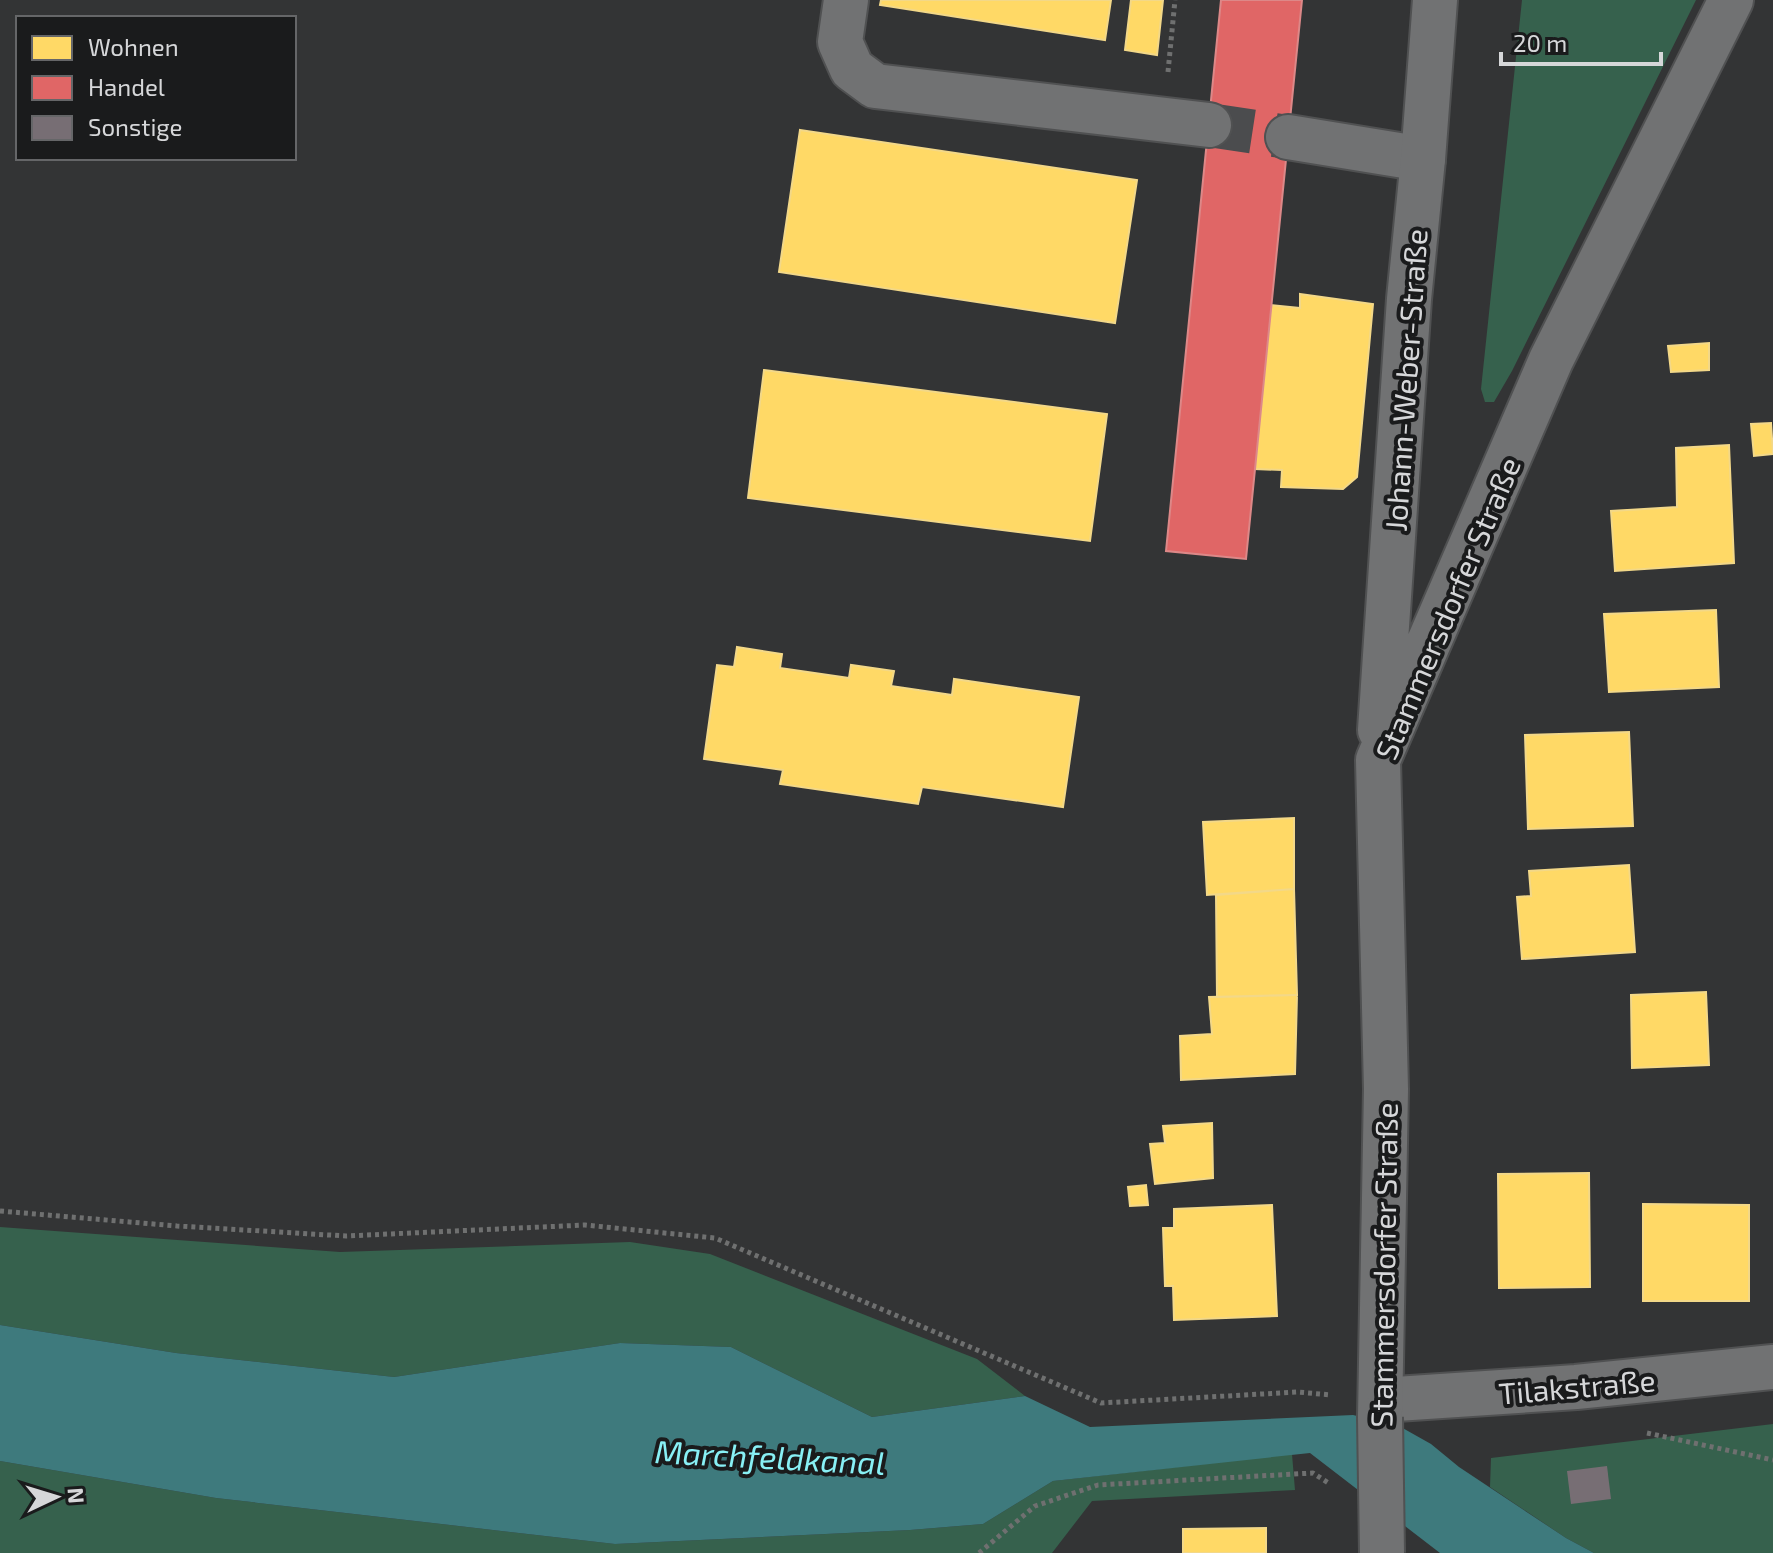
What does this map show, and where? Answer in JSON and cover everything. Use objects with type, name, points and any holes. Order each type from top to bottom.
[{"type":"main road","points":[[846,0],[840,42],[852,69],[875,86],[1209,125]]},
{"type":"main road","name":"Johann-Weber-Straße","points":[[1378,760],[1409,299],[1435,0]]},
{"type":"main road","name":"Stammersdorfer Straße","points":[[1382,1553],[1386,1089],[1378,760],[1551,360],[1731,0]]},
{"type":"main road","points":[[1288,137],[1423,159]]},
{"type":"main road","name":"Tilakstraße","points":[[1381,1408],[1773,1367]]},
{"type":"path","points":[[1164,120],[1175,0]]},
{"type":"path","points":[[0,1211],[346,1236],[585,1225],[715,1238],[1101,1403],[1298,1392],[1381,1408]]},
{"type":"path","points":[[1635,1430],[1773,1460]]},
{"type":"path","points":[[979,1553],[1035,1506],[1098,1485],[1313,1473],[1336,1488]]},
{"type":"green space","points":[[1522,0],[1696,0],[1512,371],[1494,402],[1485,402],[1481,389]]},
{"type":"green space","points":[[0,1227],[340,1252],[630,1242],[710,1254],[977,1359],[1025,1396],[872,1417],[731,1347],[620,1343],[394,1377],[176,1353],[0,1325]]},
{"type":"green space","points":[[1773,1424],[1773,1553],[1594,1553],[1490,1487],[1491,1458]]},
{"type":"green space","points":[[1292,1454],[1295,1490],[1092,1501],[1052,1553],[0,1553],[0,1461],[216,1498],[615,1544],[983,1524],[1053,1481]]},
{"type":"water","name":"Marchfeldkanal","points":[[0,1325],[176,1353],[394,1377],[620,1343],[731,1347],[872,1417],[1025,1396],[1090,1427],[1353,1415],[1399,1426],[1431,1444],[1459,1467],[1594,1553],[1440,1553],[1310,1453],[1053,1481],[983,1524],[615,1544],[216,1498],[0,1461]]},
{"type":"building: Wohnen","points":[[881,0],[1111,0],[1105,40],[880,5]]},
{"type":"building: Wohnen","points":[[1131,0],[1163,0],[1157,55],[1125,50]]},
{"type":"building: Wohnen","points":[[800,130],[1137,180],[1115,323],[779,272]]},
{"type":"building: Wohnen","points":[[1300,294],[1373,304],[1357,477],[1343,489],[1281,487],[1282,470],[1255,469],[1271,305],[1300,308]]},
{"type":"building: Wohnen","points":[[1709,343],[1709,370],[1671,372],[1668,346]]},
{"type":"building: Wohnen","points":[[764,370],[1107,414],[1090,541],[748,498]]},
{"type":"building: Wohnen","points":[[1771,423],[1773,454],[1754,456],[1751,424]]},
{"type":"building: Wohnen","points":[[1729,445],[1734,563],[1615,571],[1611,511],[1677,507],[1676,448]]},
{"type":"building: Wohnen","points":[[1716,610],[1719,687],[1609,692],[1604,614]]},
{"type":"building: Wohnen","points":[[737,647],[782,654],[780,668],[849,678],[851,665],[894,671],[891,686],[952,695],[954,679],[1079,697],[1063,807],[922,787],[918,804],[780,784],[783,770],[704,759],[717,665],[734,667]]},
{"type":"building: Wohnen","points":[[1629,732],[1633,826],[1528,829],[1525,735]]},
{"type":"building: Wohnen","points":[[1294,818],[1294,889],[1207,895],[1203,822]]},
{"type":"building: Wohnen","points":[[1629,865],[1635,952],[1522,959],[1517,897],[1531,896],[1529,871]]},
{"type":"building: Wohnen","points":[[1294,889],[1297,995],[1217,997],[1216,895]]},
{"type":"building: Wohnen","points":[[1706,992],[1709,1065],[1632,1068],[1631,995]]},
{"type":"building: Wohnen","points":[[1297,995],[1295,1074],[1181,1080],[1180,1036],[1212,1034],[1209,997]]},
{"type":"building: Wohnen","points":[[1212,1123],[1213,1178],[1155,1184],[1150,1144],[1165,1143],[1163,1126]]},
{"type":"building: Wohnen","points":[[1589,1173],[1590,1287],[1499,1288],[1498,1174]]},
{"type":"building: Wohnen","points":[[1146,1185],[1148,1205],[1130,1206],[1128,1187]]},
{"type":"building: Wohnen","points":[[1643,1204],[1749,1205],[1749,1301],[1643,1301]]},
{"type":"building: Wohnen","points":[[1272,1205],[1277,1316],[1174,1320],[1173,1286],[1165,1286],[1163,1228],[1174,1228],[1174,1209]]},
{"type":"building: Wohnen","points":[[1266,1528],[1266,1553],[1183,1553],[1183,1529]]},
{"type":"building: Handel","points":[[1221,0],[1302,0],[1246,559],[1166,551]]},
{"type":"building: Sonstige","points":[[1607,1466],[1611,1499],[1571,1504],[1567,1471]]},
{"type":"tunnel","points":[[1209,125],[1288,137]]}]
